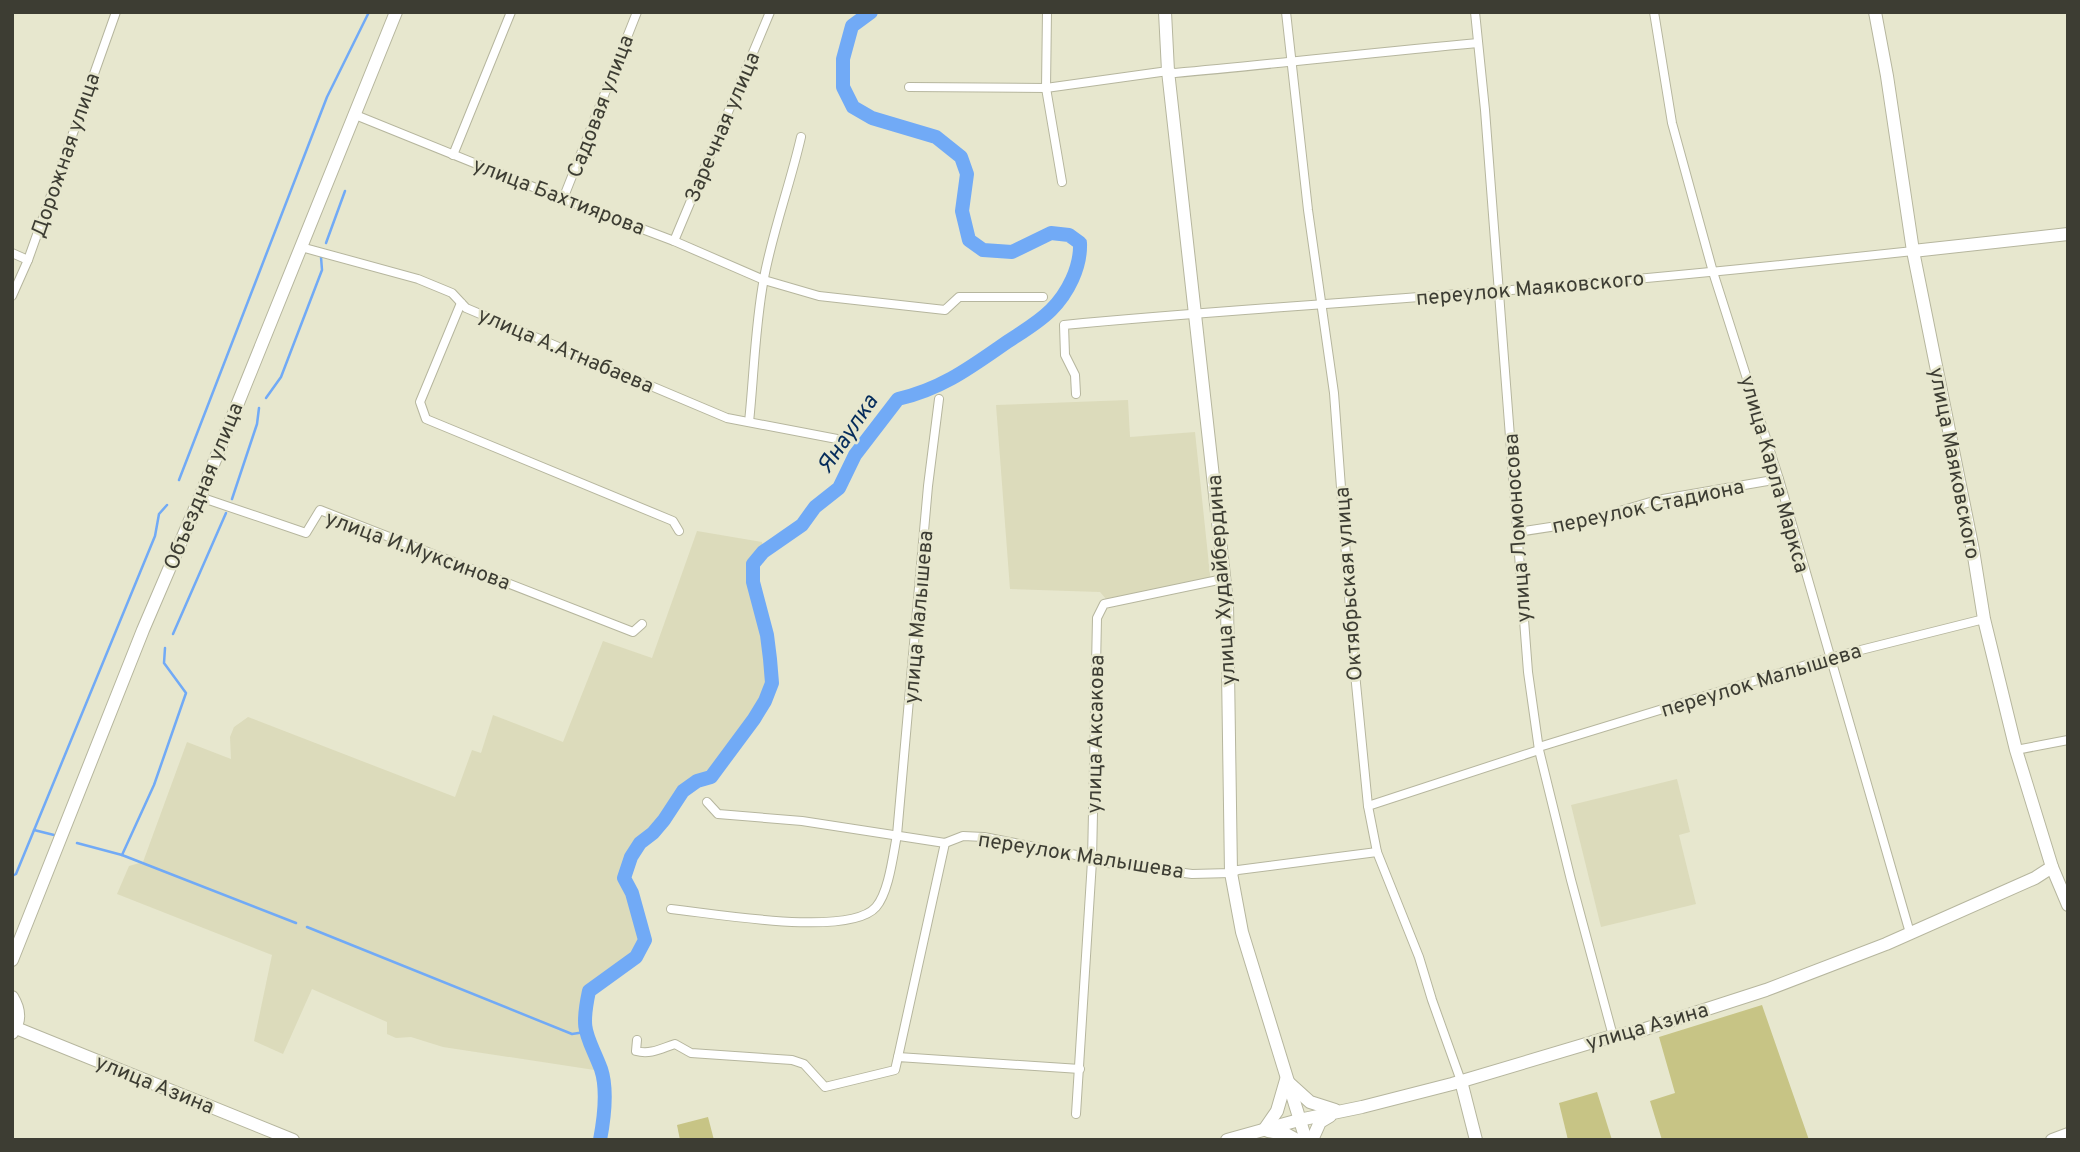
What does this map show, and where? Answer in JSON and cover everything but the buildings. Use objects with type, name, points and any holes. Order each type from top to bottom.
[{"type":"street","name":"Дорожная улица","points":[[12,296],[28,260],[116,12]]},
{"type":"street","name":"Объездная улица","points":[[12,960],[143,630],[200,497],[396,12]]},
{"type":"street","points":[[453,155],[511,12]]},
{"type":"street","name":"Садовая улица","points":[[563,200],[637,12]]},
{"type":"street","name":"Заречная улица","points":[[674,241],[770,12]]},
{"type":"street","points":[[1047,12],[1046,88],[1062,181]]},
{"type":"street","name":"улица Худайбердина","points":[[1165,12],[1168,71],[1216,494],[1227,616],[1230,873],[1242,932],[1306,1140]]},
{"type":"street","name":"Октябрьская улица","points":[[1286,12],[1290,63],[1334,393],[1354,663],[1368,806],[1377,852],[1419,957],[1461,1081],[1476,1140]]},
{"type":"street","name":"улица Ломоносова","points":[[1475,12],[1528,672],[1539,748],[1613,1036]]},
{"type":"street","name":"улица Карла Маркса","points":[[1654,12],[1672,123],[1713,272],[1779,479],[1910,933]]},
{"type":"street","name":"улица Маяковского","points":[[1875,12],[1913,251],[1984,619],[2016,750],[2052,867],[2068,905]]},
{"type":"street","points":[[909,88],[1046,88],[1168,71],[1174,74],[1479,43]]},
{"type":"street","name":"улица Бахтиярова","points":[[353,114],[563,200],[674,241],[764,280],[820,296],[945,310],[959,297],[1043,297]]},
{"type":"street","points":[[749,422],[764,280],[801,137]]},
{"type":"street","name":"переулок Маяковского","points":[[1076,394],[1075,374],[1065,355],[1064,325],[1195,312],[1497,291],[1713,272],[2068,234]]},
{"type":"street","name":"улица А.Атнабаева","points":[[301,247],[418,279],[452,293],[466,308],[726,418],[837,439]]},
{"type":"street","points":[[12,253],[28,260]]},
{"type":"street","points":[[461,303],[420,402],[426,419],[673,521],[678,531]]},
{"type":"street","name":"улица Малышева","points":[[671,909],[818,923],[865,916],[878,906],[885,889],[897,835],[928,486],[939,398]]},
{"type":"street","name":"переулок Стадиона","points":[[1518,532],[1583,522],[1657,500],[1779,479]]},
{"type":"street","name":"улица И.Муксинова","points":[[200,497],[306,533],[320,510],[633,632],[642,624]]},
{"type":"street","name":"улица Аксакова","points":[[1076,1114],[1092,861],[1097,618],[1104,604],[1223,579]]},
{"type":"street","name":"переулок Малышева","points":[[1368,806],[1539,748],[1829,658],[1984,619]]},
{"type":"street","points":[[2016,750],[2068,740]]},
{"type":"street","name":"переулок Малышева","points":[[707,802],[718,814],[802,821],[945,843],[963,836],[984,837],[1076,855],[1092,861],[1192,874],[1230,873],[1377,852]]},
{"type":"street","points":[[637,1040],[636,1051],[642,1053],[659,1051],[675,1044],[691,1053],[804,1063],[825,1087],[895,1070],[945,843]]},
{"type":"street","name":"улица Азина","points":[[1227,1140],[1299,1119],[1461,1081],[1613,1036],[1639,1031],[1766,990],[1886,944],[2035,878],[2052,867]]},
{"type":"street","points":[[12,997],[19,1015],[14,1030]]},
{"type":"street","name":"улица Азина","points":[[14,1030],[293,1140]]},
{"type":"street","points":[[898,1057],[1080,1069]]},
{"type":"street","points":[[1297,1140],[1286,1134],[1264,1130],[1277,1111],[1286,1080],[1310,1102],[1339,1111]]},
{"type":"street","points":[[1312,1140],[1320,1122],[1339,1111]]},
{"type":"street","points":[[2052,1140],[2068,1134]]},
{"type":"shaded area","points":[[1128,400],[1130,437],[1195,432],[1211,584],[1106,599],[1100,592],[1010,589],[996,405]]},
{"type":"shaded area","points":[[697,531],[762,542],[763,552],[753,565],[753,582],[767,635],[772,683],[754,719],[711,777],[697,781],[683,791],[664,820],[640,843],[631,857],[624,878],[632,893],[645,940],[636,957],[589,991],[585,1032],[601,1071],[443,1047],[411,1037],[396,1038],[387,1034],[387,1022],[312,989],[283,1054],[254,1041],[272,955],[117,894],[129,866],[143,862],[187,742],[231,759],[230,737],[234,727],[248,717],[455,797],[472,750],[481,753],[493,715],[563,742],[603,641],[652,658]]},
{"type":"shaded area","points":[[1677,779],[1690,832],[1679,835],[1696,904],[1601,927],[1571,805]]},
{"type":"shaded area","points":[[1762,1005],[1809,1140],[1662,1140],[1650,1101],[1675,1093],[1659,1037]]},
{"type":"shaded area","points":[[1597,1092],[1612,1140],[1568,1140],[1559,1103]]},
{"type":"shaded area","points":[[708,1117],[714,1140],[680,1140],[677,1125]]},
{"type":"waterway","points":[[179,480],[327,97],[369,12]]},
{"type":"waterway","name":"Янаулка","points":[[600,1140],[604,1086],[601,1069],[586,1032],[585,1016],[589,991],[636,957],[645,940],[632,893],[624,878],[631,857],[640,843],[664,820],[683,791],[697,781],[711,777],[754,719],[772,683],[767,635],[753,582],[753,564],[763,552],[802,525],[815,507],[839,488],[855,455],[898,399],[914,395],[956,376],[1041,319],[1063,296],[1078,261],[1080,243],[1069,235],[1051,233],[1012,252],[983,250],[969,240],[962,211],[967,174],[961,157],[936,137],[872,118],[853,107],[843,87],[843,59],[852,26],[871,12]]},
{"type":"waterway","points":[[326,243],[345,191]]},
{"type":"waterway","points":[[266,398],[281,377],[322,270],[321,257]]},
{"type":"waterway","points":[[232,499],[257,424],[259,408]]},
{"type":"waterway","points":[[12,876],[16,874],[155,536],[159,514],[167,505]]},
{"type":"waterway","points":[[173,634],[226,513]]},
{"type":"waterway","points":[[122,855],[154,785],[186,693],[164,663],[165,648]]},
{"type":"waterway","points":[[34,830],[54,835]]},
{"type":"waterway","points":[[77,843],[122,855],[296,923]]},
{"type":"waterway","points":[[307,927],[572,1034],[585,1032]]}]
